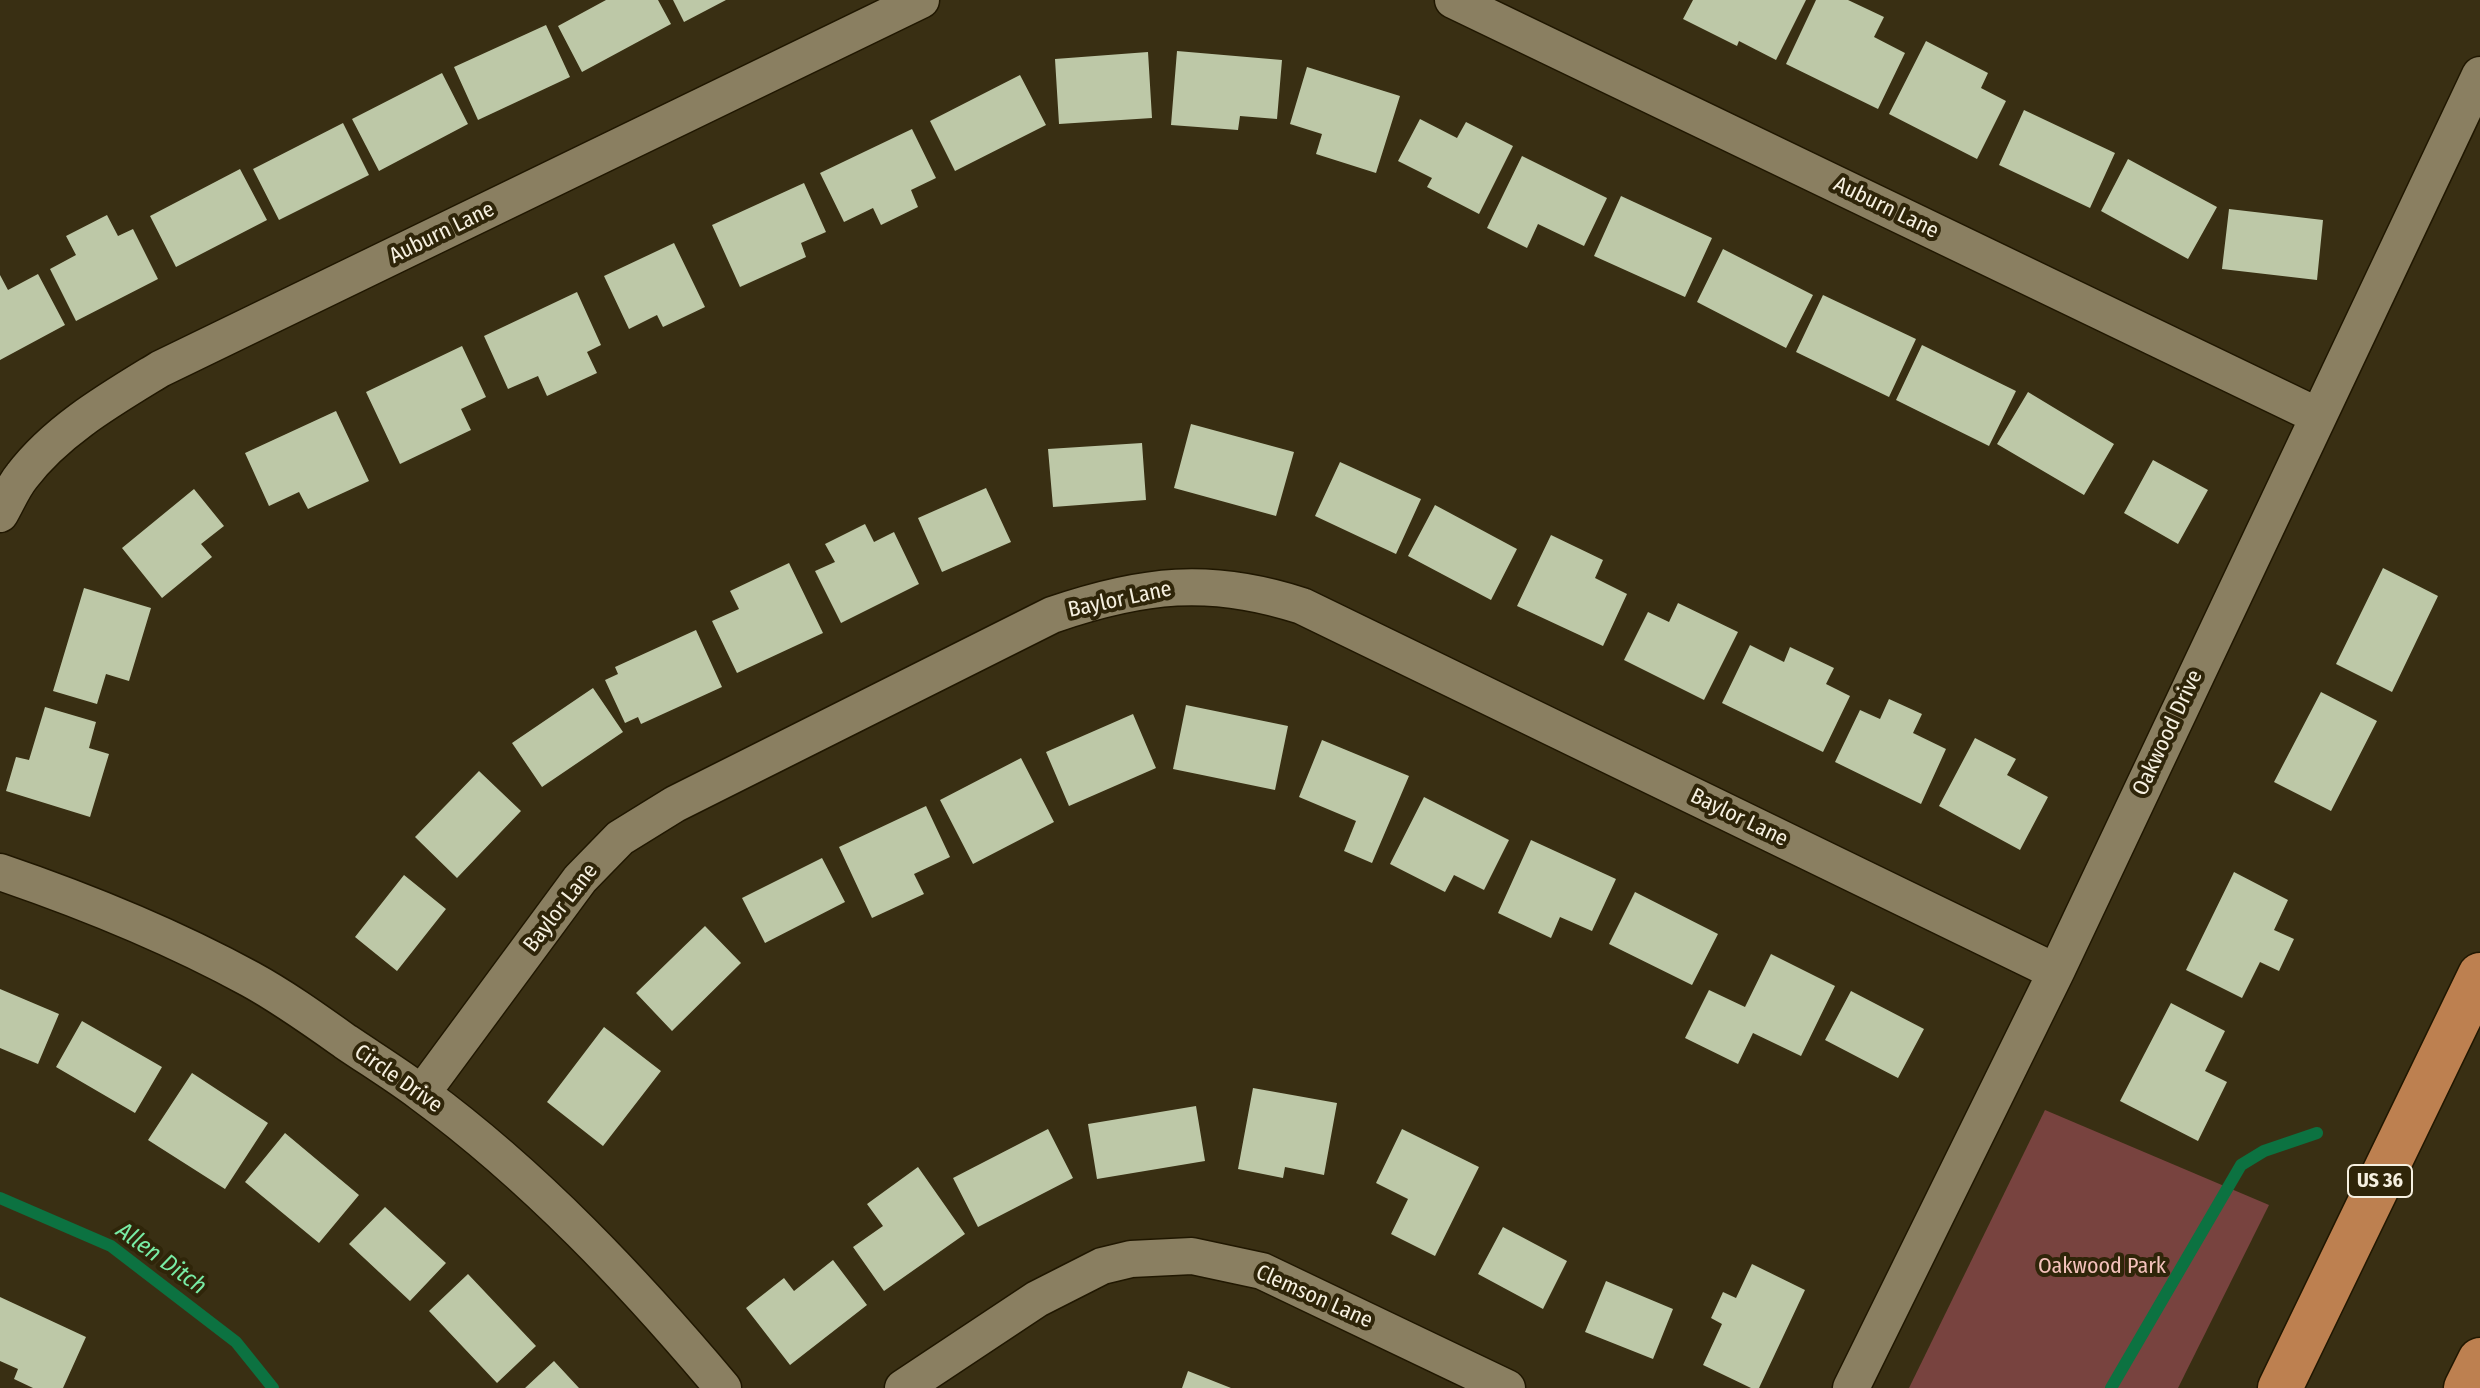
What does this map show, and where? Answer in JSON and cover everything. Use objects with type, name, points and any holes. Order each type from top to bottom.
[{"type":"highway","name":"US 36","points":[[2280,1388],[2480,975]]},
{"type":"highway","points":[[2466,1388],[2480,1360]]},
{"type":"street","name":"Auburn Lane","points":[[0,514],[21,477],[51,444],[113,398],[160,369],[921,0]]},
{"type":"street","name":"Auburn Lane","points":[[1453,0],[2318,416]]},
{"type":"street","name":"Oakwood Drive","points":[[1851,1388],[2056,972],[2480,75]]},
{"type":"street","name":"Baylor Lane","points":[[422,1093],[580,879],[620,838],[675,804],[1052,615],[1084,604],[1155,588],[1195,585],[1267,594],[1302,606],[2056,972]]},
{"type":"street","name":"Circle Drive","points":[[0,872],[157,935],[250,979],[422,1093],[488,1146],[563,1214],[677,1332],[723,1388]]},
{"type":"street","name":"Clemson Lane","points":[[903,1388],[1037,1299],[1102,1266],[1131,1259],[1192,1256],[1262,1271],[1507,1388]]},
{"type":"green space","name":"Oakwood Park","points":[[2045,1110],[2269,1205],[2178,1388],[1909,1388]]},
{"type":"building","points":[[606,0],[658,0],[671,24],[582,72],[558,26]]},
{"type":"building","points":[[673,0],[726,0],[684,22]]},
{"type":"building","points":[[1693,0],[1806,0],[1776,60],[1739,41],[1737,46],[1683,19]]},
{"type":"building","points":[[1816,0],[1848,0],[1884,17],[1874,37],[1905,53],[1878,109],[1786,64]]},
{"type":"building","points":[[546,25],[570,77],[478,120],[454,67]]},
{"type":"building","points":[[1926,41],[1988,73],[1981,88],[2006,101],[1977,159],[1889,114]]},
{"type":"building","points":[[1177,51],[1282,60],[1277,119],[1240,116],[1238,130],[1171,125]]},
{"type":"building","points":[[1148,52],[1152,118],[1059,124],[1055,59]]},
{"type":"building","points":[[1307,67],[1400,96],[1376,173],[1316,154],[1322,134],[1290,124]]},
{"type":"building","points":[[442,73],[468,124],[379,171],[352,119]]},
{"type":"building","points":[[1020,75],[1046,125],[955,171],[930,121]]},
{"type":"building","points":[[2024,110],[2115,153],[2090,208],[1999,165]]},
{"type":"building","points":[[1420,119],[1457,138],[1466,122],[1513,146],[1479,214],[1427,187],[1432,178],[1398,161]]},
{"type":"building","points":[[343,123],[369,175],[279,220],[253,169]]},
{"type":"building","points":[[912,129],[936,178],[911,190],[918,207],[881,225],[873,208],[844,222],[820,173]]},
{"type":"building","points":[[1522,156],[1607,198],[1584,246],[1538,224],[1527,248],[1487,228]]},
{"type":"building","points":[[2128,159],[2217,207],[2188,259],[2101,211]]},
{"type":"building","points":[[240,169],[267,220],[176,267],[150,216]]},
{"type":"building","points":[[804,183],[826,232],[801,243],[806,257],[740,287],[712,225]]},
{"type":"building","points":[[1621,196],[1712,238],[1685,297],[1594,256]]},
{"type":"building","points":[[2229,209],[2323,220],[2317,280],[2222,269]]},
{"type":"building","points":[[107,215],[118,236],[133,229],[158,279],[76,321],[50,269],[76,255],[66,236]]},
{"type":"building","points":[[674,243],[705,307],[663,327],[657,315],[629,329],[604,276]]},
{"type":"building","points":[[1723,249],[1813,295],[1786,348],[1697,302]]},
{"type":"building","points":[[38,274],[65,325],[0,360],[0,275],[8,290]]},
{"type":"building","points":[[577,292],[601,345],[587,352],[597,373],[547,396],[538,376],[508,389],[484,336]]},
{"type":"building","points":[[1823,295],[1916,339],[1889,397],[1796,352]]},
{"type":"building","points":[[1922,345],[2016,391],[1989,446],[1896,400]]},
{"type":"building","points":[[462,346],[486,397],[461,409],[471,430],[400,464],[366,392]]},
{"type":"building","points":[[2028,392],[2114,444],[2084,495],[1997,444]]},
{"type":"building","points":[[336,411],[369,481],[308,509],[299,492],[269,506],[245,453]]},
{"type":"building","points":[[1191,424],[1294,452],[1276,516],[1174,488]]},
{"type":"building","points":[[1142,443],[1146,500],[1053,507],[1048,449]]},
{"type":"building","points":[[2153,460],[2208,490],[2178,544],[2124,513]]},
{"type":"building","points":[[1340,462],[1421,499],[1396,554],[1315,516]]},
{"type":"building","points":[[986,488],[1011,542],[942,572],[918,518]]},
{"type":"building","points":[[194,489],[224,526],[201,544],[212,557],[162,598],[122,548]]},
{"type":"building","points":[[1435,505],[1517,549],[1491,600],[1408,556]]},
{"type":"building","points":[[865,524],[874,542],[894,532],[919,584],[841,623],[815,571],[835,562],[825,544]]},
{"type":"building","points":[[1551,535],[1603,560],[1595,578],[1627,594],[1603,646],[1517,606]]},
{"type":"building","points":[[789,563],[823,633],[737,673],[712,621],[739,609],[730,591]]},
{"type":"building","points":[[2383,568],[2438,596],[2392,692],[2336,664]]},
{"type":"building","points":[[84,588],[151,608],[129,681],[106,674],[97,704],[53,691]]},
{"type":"building","points":[[1678,603],[1738,632],[1704,700],[1624,660],[1648,612],[1669,622]]},
{"type":"building","points":[[696,630],[722,687],[641,724],[638,717],[625,723],[605,680],[618,674],[615,667]]},
{"type":"building","points":[[1750,645],[1784,662],[1790,647],[1834,668],[1826,684],[1850,696],[1823,752],[1722,703]]},
{"type":"building","points":[[593,688],[623,732],[542,787],[512,743]]},
{"type":"building","points":[[2321,692],[2377,721],[2331,811],[2274,782]]},
{"type":"building","points":[[1889,699],[1922,714],[1913,733],[1946,749],[1921,804],[1835,762],[1860,710],[1880,719]]},
{"type":"building","points":[[1186,705],[1288,726],[1275,790],[1173,769]]},
{"type":"building","points":[[45,707],[96,722],[89,748],[109,754],[90,817],[6,791],[16,757],[29,760]]},
{"type":"building","points":[[1133,714],[1156,768],[1069,806],[1046,752]]},
{"type":"building","points":[[1975,738],[2016,759],[2007,775],[2048,797],[2020,850],[1939,806]]},
{"type":"building","points":[[1322,740],[1409,776],[1372,863],[1344,851],[1356,821],[1299,797]]},
{"type":"building","points":[[1021,758],[1054,822],[973,864],[940,800]]},
{"type":"building","points":[[479,771],[521,811],[457,878],[415,837]]},
{"type":"building","points":[[1424,797],[1509,840],[1484,890],[1454,875],[1445,892],[1390,864]]},
{"type":"building","points":[[926,806],[950,857],[914,874],[924,894],[872,918],[839,847]]},
{"type":"building","points":[[1531,840],[1616,879],[1592,931],[1560,917],[1551,938],[1498,913]]},
{"type":"building","points":[[822,858],[845,902],[765,943],[742,898]]},
{"type":"building","points":[[2234,872],[2288,900],[2274,930],[2294,939],[2279,971],[2260,962],[2242,998],[2186,970]]},
{"type":"building","points":[[404,875],[446,909],[397,971],[355,937]]},
{"type":"building","points":[[1635,892],[1718,934],[1692,985],[1609,944]]},
{"type":"building","points":[[705,926],[741,963],[672,1031],[636,993]]},
{"type":"building","points":[[1771,954],[1835,986],[1801,1056],[1753,1033],[1738,1064],[1685,1038],[1709,990],[1745,1007]]},
{"type":"building","points":[[0,989],[59,1014],[38,1064],[0,1048]]},
{"type":"building","points":[[1851,991],[1924,1029],[1898,1078],[1825,1040]]},
{"type":"building","points":[[2171,1003],[2225,1031],[2205,1071],[2227,1082],[2198,1141],[2120,1101]]},
{"type":"building","points":[[82,1021],[162,1067],[135,1113],[56,1067]]},
{"type":"building","points":[[604,1027],[661,1071],[603,1146],[547,1102]]},
{"type":"building","points":[[192,1073],[268,1123],[225,1189],[148,1140]]},
{"type":"building","points":[[1253,1088],[1337,1103],[1324,1175],[1285,1167],[1283,1178],[1238,1169]]},
{"type":"building","points":[[1196,1106],[1205,1161],[1097,1179],[1088,1124]]},
{"type":"building","points":[[1048,1129],[1073,1178],[978,1227],[953,1178]]},
{"type":"building","points":[[1402,1129],[1479,1167],[1435,1256],[1391,1234],[1408,1199],[1376,1183]]},
{"type":"building","points":[[285,1133],[359,1195],[319,1243],[245,1182]]},
{"type":"building","points":[[918,1167],[965,1234],[884,1291],[853,1247],[883,1226],[867,1204]]},
{"type":"building","points":[[385,1207],[446,1263],[410,1301],[349,1244]]},
{"type":"building","points":[[1503,1227],[1567,1261],[1543,1309],[1478,1274]]},
{"type":"building","points":[[833,1260],[867,1305],[790,1365],[746,1308],[784,1278],[794,1291]]},
{"type":"building","points":[[1752,1264],[1805,1290],[1759,1388],[1751,1388],[1703,1365],[1722,1324],[1711,1318],[1723,1292],[1736,1298]]},
{"type":"building","points":[[468,1274],[536,1346],[497,1383],[429,1311]]},
{"type":"building","points":[[1606,1281],[1673,1309],[1653,1359],[1585,1332]]},
{"type":"building","points":[[0,1297],[86,1337],[63,1388],[33,1388],[14,1379],[18,1369],[0,1361]]},
{"type":"building","points":[[554,1361],[579,1388],[525,1388]]},
{"type":"building","points":[[1188,1371],[1231,1388],[1182,1388]]},
{"type":"waterway","name":"Allen Ditch","points":[[2111,1388],[2241,1165],[2264,1151],[2317,1133]]},
{"type":"waterway","name":"Allen Ditch","points":[[0,1198],[111,1246],[236,1342],[273,1388]]}]
